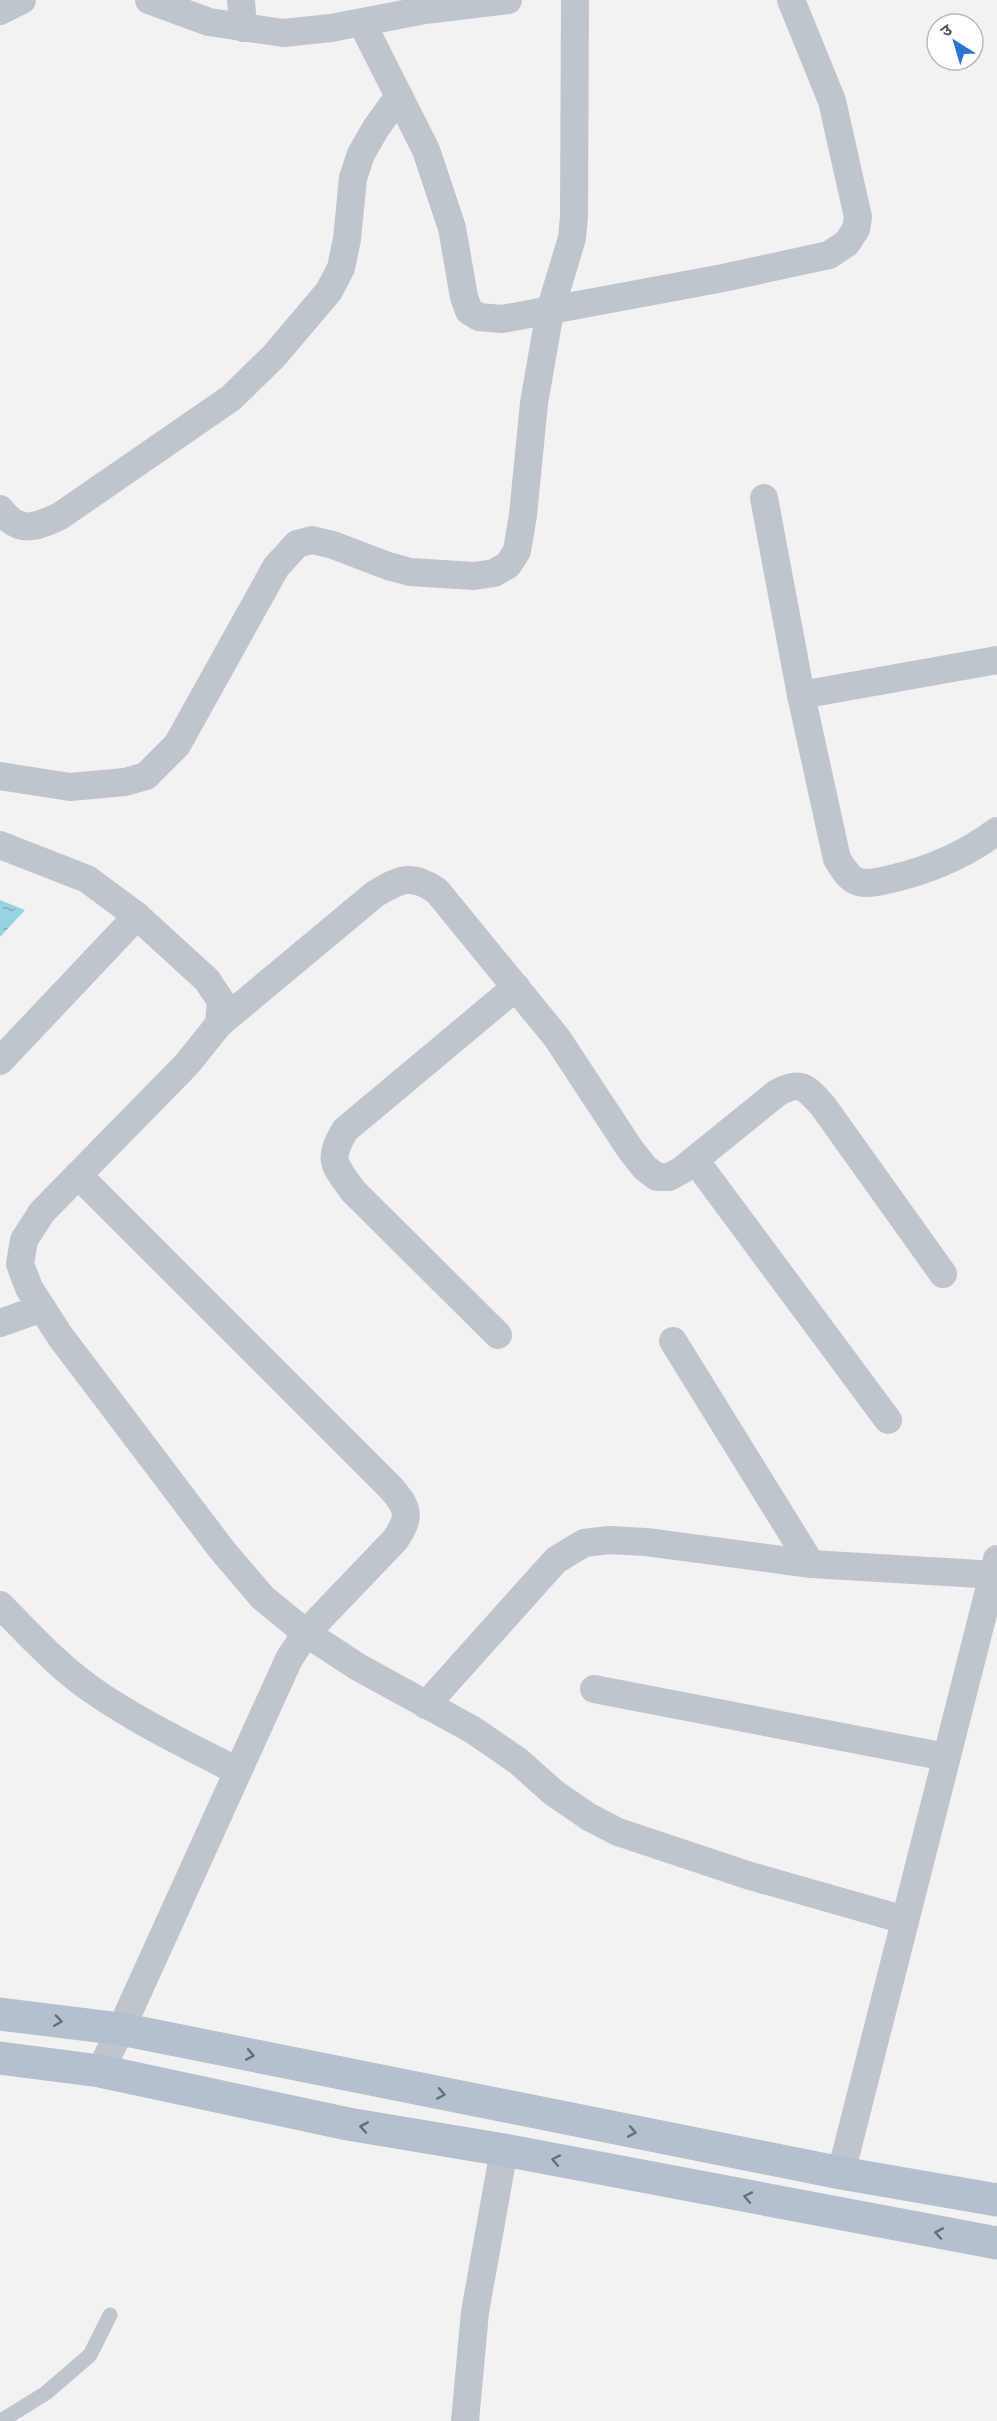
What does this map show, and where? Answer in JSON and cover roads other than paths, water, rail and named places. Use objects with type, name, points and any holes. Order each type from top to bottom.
[{"type":"main road","points":[[0,2014],[121,2029],[841,2173],[997,2200]]},
{"type":"main road","points":[[0,2058],[100,2071],[348,2124],[504,2150],[997,2243]]},
{"type":"street","points":[[0,11],[22,0]]},
{"type":"street","points":[[149,0],[209,22],[283,33],[362,23],[473,2],[508,0]]},
{"type":"street","points":[[241,0],[243,28]]},
{"type":"street","points":[[0,776],[70,787],[125,782],[146,776],[177,745],[276,567],[297,544],[312,540],[333,545],[388,566],[410,572],[440,575],[474,576],[494,573],[508,565],[517,551],[524,515],[534,404],[550,310],[572,238],[575,0]]},
{"type":"street","points":[[362,23],[426,150],[452,228],[464,297],[469,311],[479,317],[502,319],[723,278],[829,255],[847,243],[856,229],[858,217],[832,101],[791,0]]},
{"type":"street","points":[[0,509],[19,526],[35,527],[60,516],[208,415],[250,382],[288,340],[333,284],[342,268],[352,178],[366,145],[399,96]]},
{"type":"street","points":[[764,498],[801,694],[837,859],[847,874],[859,882],[875,882],[915,873],[953,859],[997,831]]},
{"type":"street","points":[[801,694],[997,660]]},
{"type":"street","points":[[0,845],[87,879],[137,916],[207,980],[221,1001],[219,1024]]},
{"type":"street","points":[[20,1264],[24,1240],[42,1212],[187,1064],[219,1024],[375,894],[394,882],[411,879],[424,882],[437,891],[557,1038],[630,1149],[645,1168],[657,1177],[669,1177],[682,1170],[777,1093],[800,1085],[810,1091],[823,1106],[943,1274]]},
{"type":"street","points":[[0,1061],[137,916]]},
{"type":"street","points":[[498,1335],[353,1191],[335,1166],[334,1148],[345,1130],[516,987]]},
{"type":"street","points":[[695,1160],[888,1420]]},
{"type":"street","points":[[78,1175],[391,1488],[407,1510],[405,1524],[395,1540],[306,1633],[289,1659],[100,2071]]},
{"type":"street","points":[[0,1241],[20,1264],[29,1288],[67,1346],[222,1550],[263,1598],[306,1633],[358,1667],[473,1730],[518,1761],[554,1793],[589,1817],[618,1832],[747,1875],[904,1920]]},
{"type":"street","points":[[0,1323],[42,1308]]},
{"type":"street","points":[[673,1341],[811,1564]]},
{"type":"street","points":[[426,1705],[556,1560],[584,1543],[609,1540],[646,1542],[811,1564],[996,1570],[904,1920],[841,2173]]},
{"type":"street","points":[[0,1605],[46,1651],[87,1686],[160,1730],[237,1771]]},
{"type":"street","points":[[594,1689],[946,1757]]},
{"type":"street","points":[[465,2421],[476,2312],[504,2150]]},
{"type":"lane","points":[[1,2421],[46,2392],[90,2355],[110,2315]]},
{"type":"water","points":[[0,900],[25,910],[0,937]]}]
